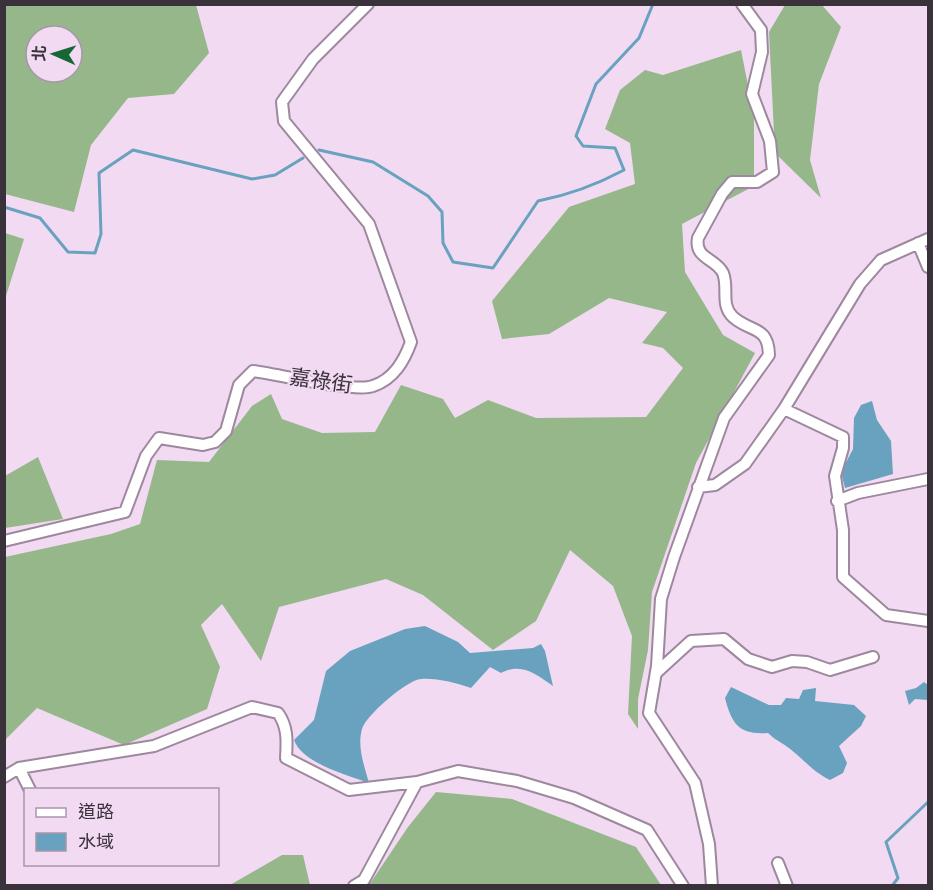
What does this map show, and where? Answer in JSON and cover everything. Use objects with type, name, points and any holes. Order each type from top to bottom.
[{"type":"street","name":"嘉祿街","points":[[4,541],[125,512],[146,456],[159,438],[203,445],[215,442],[226,431],[239,385],[253,371],[319,382],[371,387],[391,376],[404,361],[411,342],[369,224],[284,121],[282,102],[314,59],[368,4]]},
{"type":"street","points":[[712,885],[709,843],[695,783],[649,713],[656,673],[661,599],[698,487],[724,418],[769,355],[768,343],[763,334],[732,317],[724,303],[726,288],[722,271],[700,254],[697,245],[698,238],[722,194],[732,182],[757,182],[773,172],[770,141],[752,94],[762,52],[762,30],[741,4]]},
{"type":"street","points":[[698,487],[714,485],[745,464],[784,409],[860,284],[881,260],[923,241],[928,267]]},
{"type":"street","points":[[784,409],[843,437],[843,448],[835,476],[843,530],[843,577],[886,615],[928,621]]},
{"type":"street","points":[[837,501],[858,493],[928,479]]},
{"type":"street","points":[[656,673],[691,641],[724,639],[748,659],[772,667],[792,661],[807,662],[830,670],[873,657]]},
{"type":"street","points":[[4,777],[19,768],[154,746],[252,707],[278,713],[284,720],[286,758],[349,790],[417,782],[459,771],[517,782],[574,798],[647,830],[683,885]]},
{"type":"street","points":[[19,768],[29,788]]},
{"type":"street","points":[[354,885],[364,880],[417,782]]},
{"type":"street","points":[[778,863],[787,885]]},
{"type":"green space","points":[[4,5],[196,5],[209,53],[174,94],[128,98],[91,145],[74,212],[5,194]]},
{"type":"green space","points":[[785,5],[822,5],[841,27],[819,84],[810,160],[821,198],[775,153],[769,32]]},
{"type":"green space","points":[[741,50],[754,116],[754,186],[682,224],[685,272],[723,335],[755,353],[696,463],[652,592],[648,650],[638,699],[638,729],[628,714],[632,636],[613,586],[570,550],[536,621],[493,650],[423,595],[386,579],[279,607],[261,661],[222,604],[201,625],[220,667],[207,709],[124,745],[37,708],[5,740],[5,557],[111,534],[140,524],[157,460],[209,462],[252,406],[271,394],[282,419],[322,433],[375,432],[401,385],[443,399],[455,418],[488,400],[536,418],[646,417],[683,368],[663,348],[642,343],[667,312],[609,298],[549,334],[502,339],[492,301],[569,207],[635,184],[630,143],[605,129],[620,90],[645,70],[663,75]]},
{"type":"green space","points":[[4,233],[24,239],[5,299]]},
{"type":"green space","points":[[38,457],[63,519],[5,528],[5,476]]},
{"type":"green space","points":[[436,792],[512,799],[636,847],[661,885],[369,885],[408,827]]},
{"type":"green space","points":[[282,855],[303,855],[310,885],[230,885]]},
{"type":"water","points":[[872,401],[877,420],[891,441],[893,474],[845,488],[841,472],[853,449],[854,418],[861,405]]},
{"type":"water","points":[[425,626],[458,642],[470,653],[533,648],[541,644],[545,651],[553,686],[541,677],[522,669],[501,673],[490,667],[471,688],[427,679],[406,685],[371,715],[362,729],[361,749],[369,783],[326,767],[306,755],[294,740],[314,720],[326,671],[350,651],[405,629]]},
{"type":"water","points":[[924,682],[928,685],[928,700],[915,699],[909,705],[905,691],[916,688]]},
{"type":"water","points":[[731,687],[769,705],[781,705],[786,698],[799,699],[803,690],[816,688],[815,701],[854,705],[866,716],[861,726],[839,746],[847,763],[843,773],[830,780],[815,771],[792,750],[768,733],[744,730],[734,721],[725,698]]},
{"type":"waterway","points":[[319,150],[373,162],[428,196],[442,212],[443,243],[453,262],[493,268],[538,201],[582,189],[624,170],[615,148],[583,146],[576,136],[596,84],[639,38],[653,4]]},
{"type":"waterway","points":[[4,207],[40,218],[68,252],[95,253],[101,234],[99,173],[133,150],[252,179],[275,175],[303,158]]},
{"type":"waterway","points":[[892,886],[898,878],[886,842],[928,802]]}]
